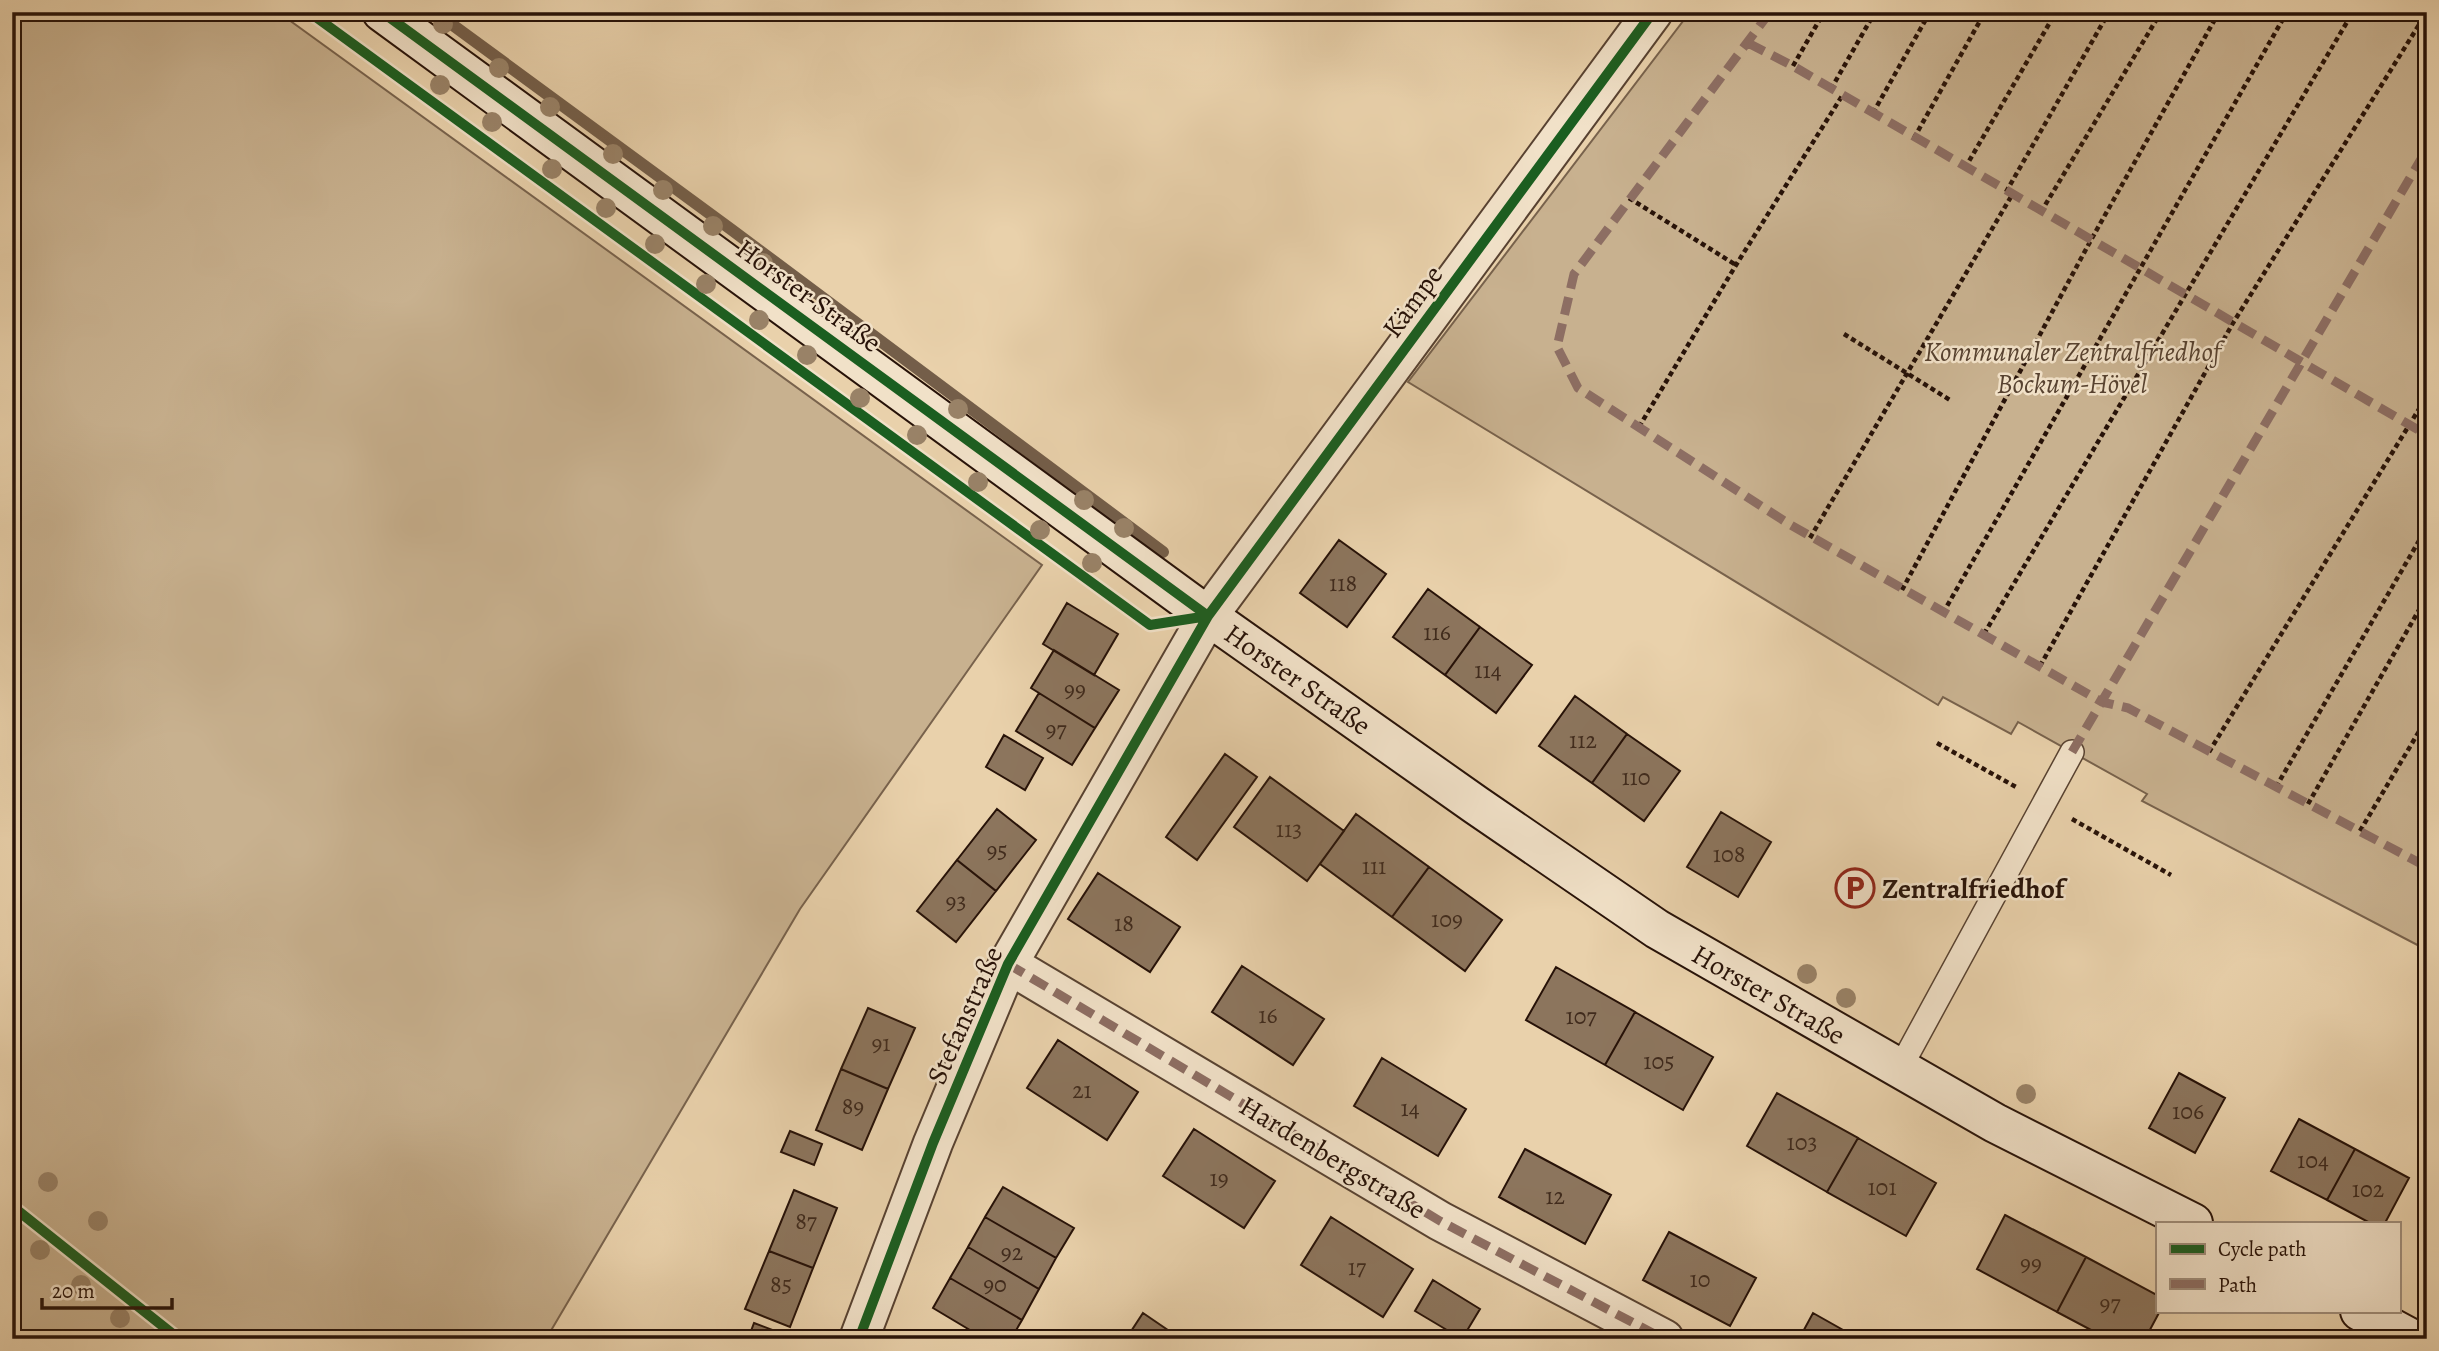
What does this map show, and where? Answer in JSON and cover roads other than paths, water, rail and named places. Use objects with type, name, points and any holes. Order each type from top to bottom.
[{"type":"street","name":"Horster Straße","points":[[382,12],[1208,616],[1657,929],[1899,1070],[2056,1155],[2191,1222]]},
{"type":"street","name":"Kämpe","points":[[1208,616],[1653,12]]},
{"type":"street","name":"Stefanstraße","points":[[861,1338],[933,1143],[1008,964],[1208,616]]},
{"type":"street","name":"Hardenbergstraße","points":[[1008,964],[1440,1221],[1664,1339]]},
{"type":"street","points":[[2362,1312],[2412,1339]]},
{"type":"lane","points":[[1899,1070],[2072,752]]},
{"type":"waterway","points":[[435,12],[1163,552]]},
{"type":"place","name":"Zentralfriedhof","points":[[1855,888]]},
{"type":"park label","name":"Kommunaler Zentralfriedhof Bockum-Hövel","points":[[2072,367]]}]
